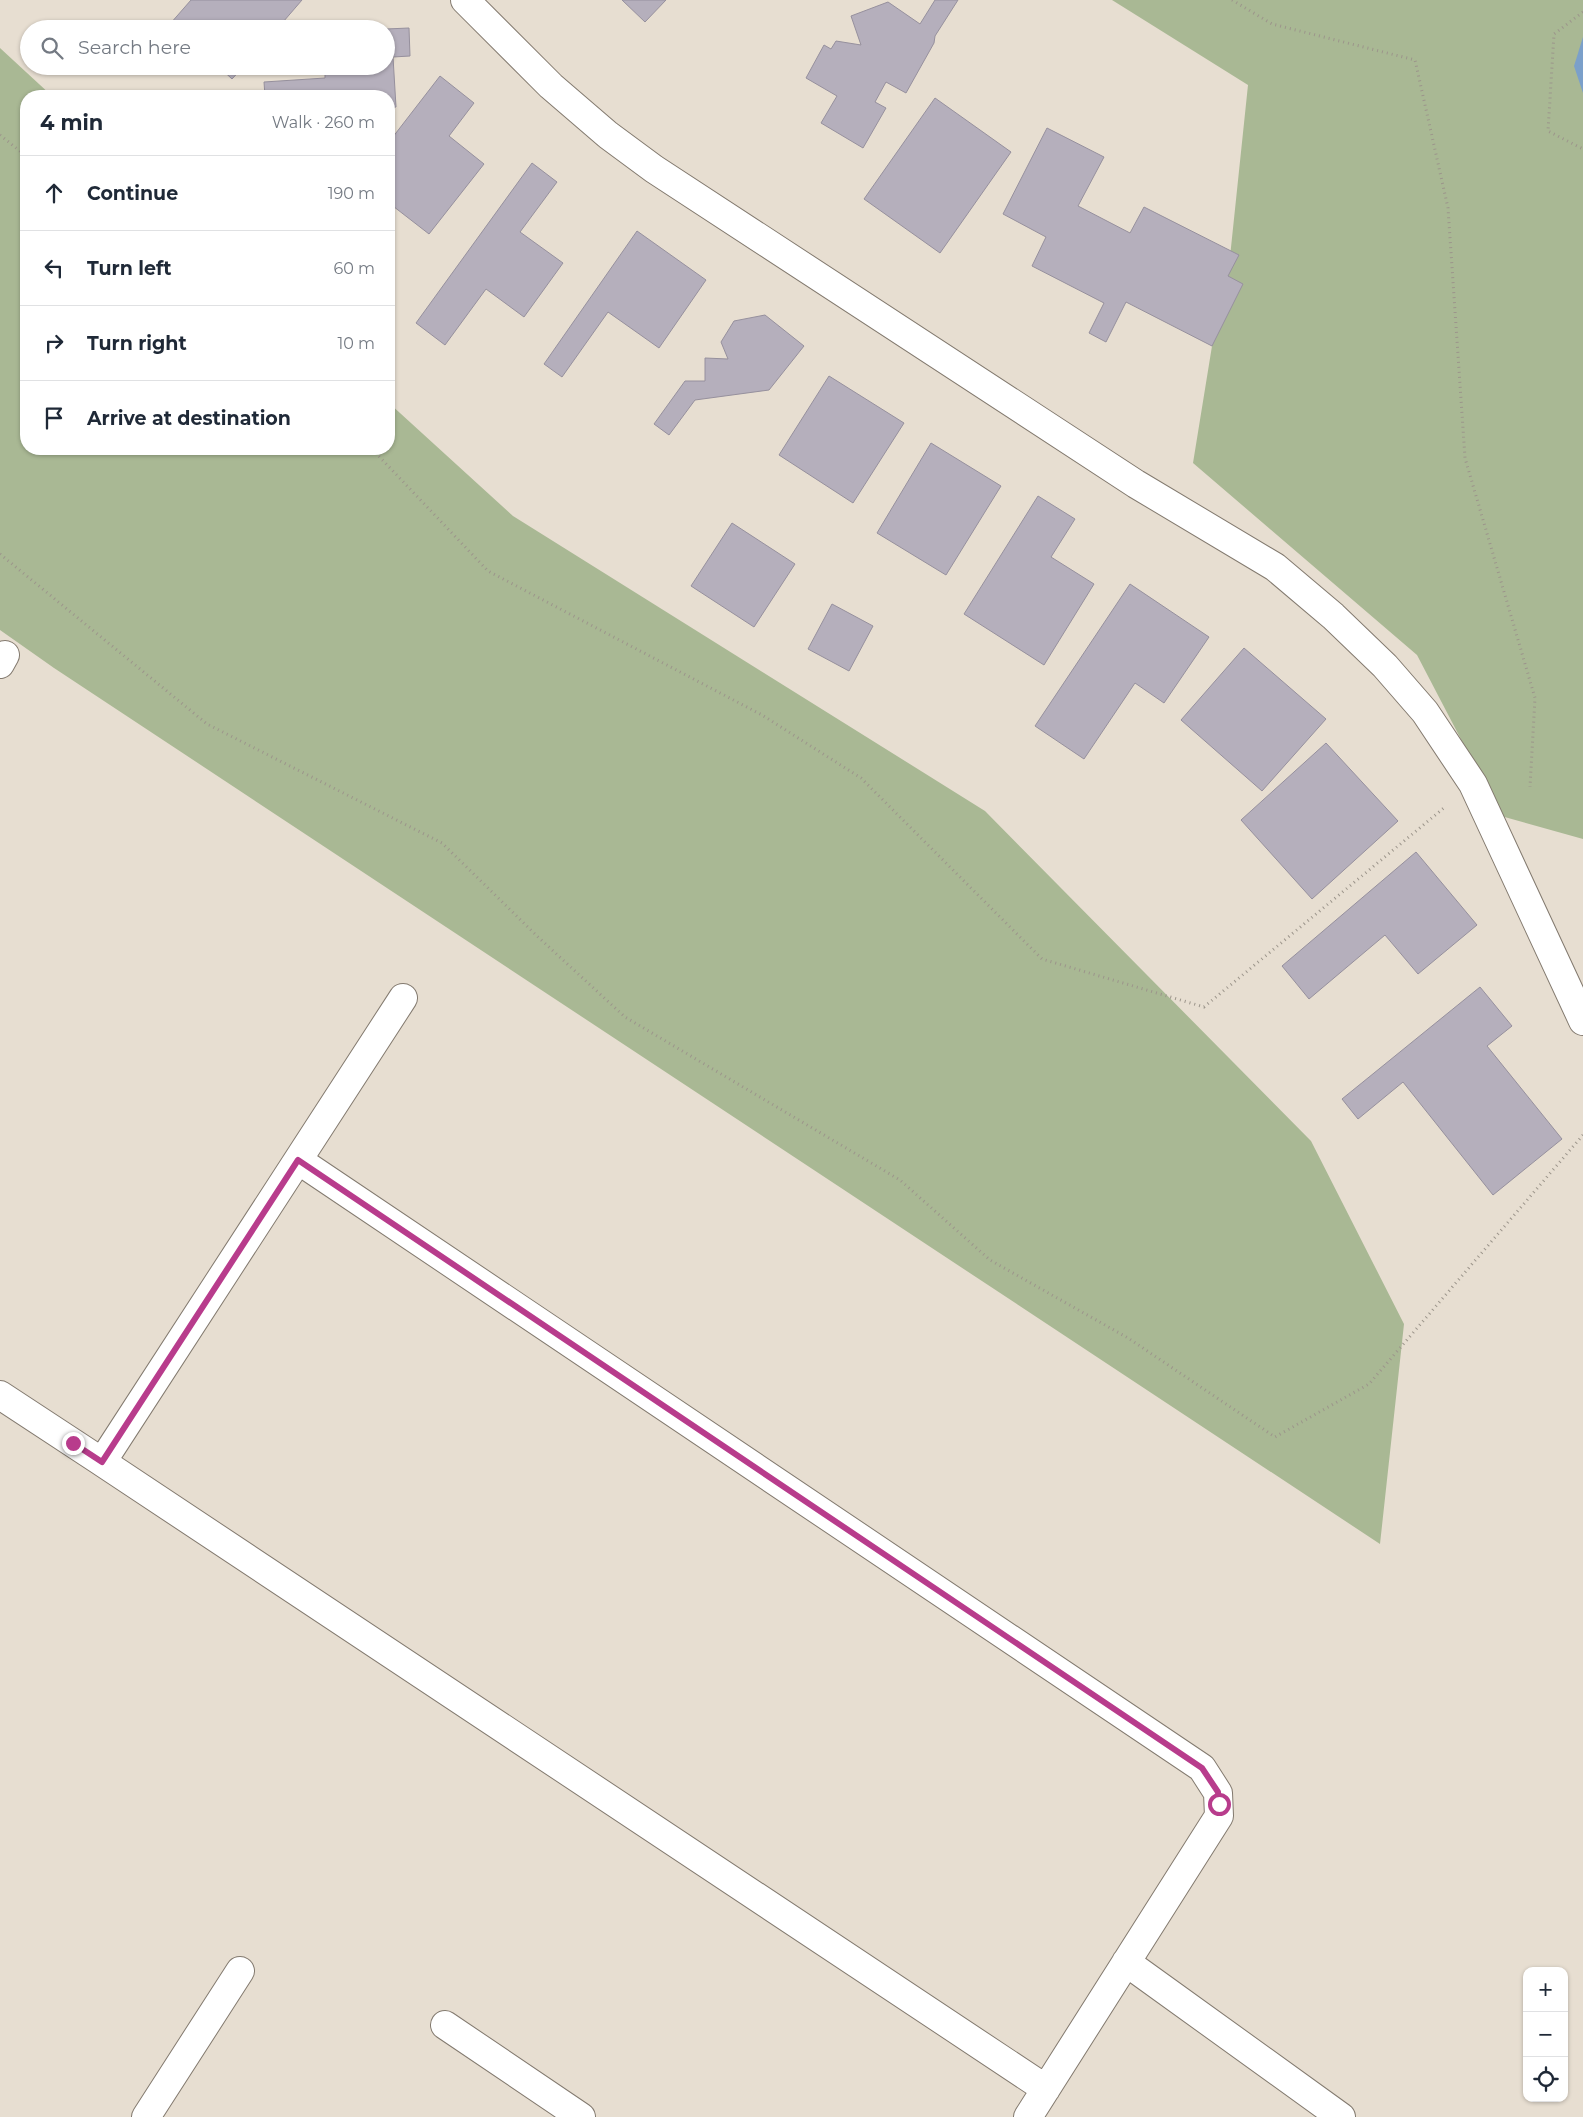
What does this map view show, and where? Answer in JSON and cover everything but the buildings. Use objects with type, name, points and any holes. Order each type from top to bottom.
[{"type":"street","points":[[465,0],[551,86],[608,135],[654,169],[1136,484],[1275,567],[1333,616],[1385,666],[1425,712],[1473,784],[1583,1021]]},
{"type":"street","points":[[102,1462],[404,998]]},
{"type":"street","points":[[298,1160],[1202,1768],[1218,1792],[1219,1816],[1028,2117]]},
{"type":"street","points":[[0,1395],[1046,2089]]},
{"type":"street","points":[[1126,1962],[1341,2117]]},
{"type":"street","points":[[146,2117],[240,1971]]},
{"type":"street","points":[[445,2025],[581,2117]]},
{"type":"path","points":[[1232,0],[1272,24],[1415,60],[1448,208],[1465,458],[1535,698],[1530,787]]},
{"type":"path","points":[[1583,12],[1554,34],[1548,130],[1583,149]]},
{"type":"path","points":[[0,135],[20,151]]},
{"type":"path","points":[[378,455],[488,572],[762,715],[862,778],[1042,959],[1204,1007],[1473,784]]},
{"type":"path","points":[[0,554],[207,724],[442,843],[538,937],[625,1016],[900,1180],[990,1260],[1128,1338],[1275,1437],[1369,1384],[1583,1135]]},
{"type":"green space","points":[[1112,0],[1583,0],[1583,839],[1501,816],[1417,655],[1193,463],[1212,346],[1228,276],[1248,85]]},
{"type":"green space","points":[[0,48],[20,66],[20,75],[29,75],[46,90],[20,90],[20,455],[395,455],[395,408],[513,516],[985,811],[1311,1141],[1404,1324],[1380,1544],[54,668],[0,630]]},
{"type":"water","points":[[1583,37],[1583,93],[1574,66]]},
{"type":"route","points":[[73,1443],[102,1462],[298,1160],[1202,1768],[1218,1792],[1219,1804]]}]
